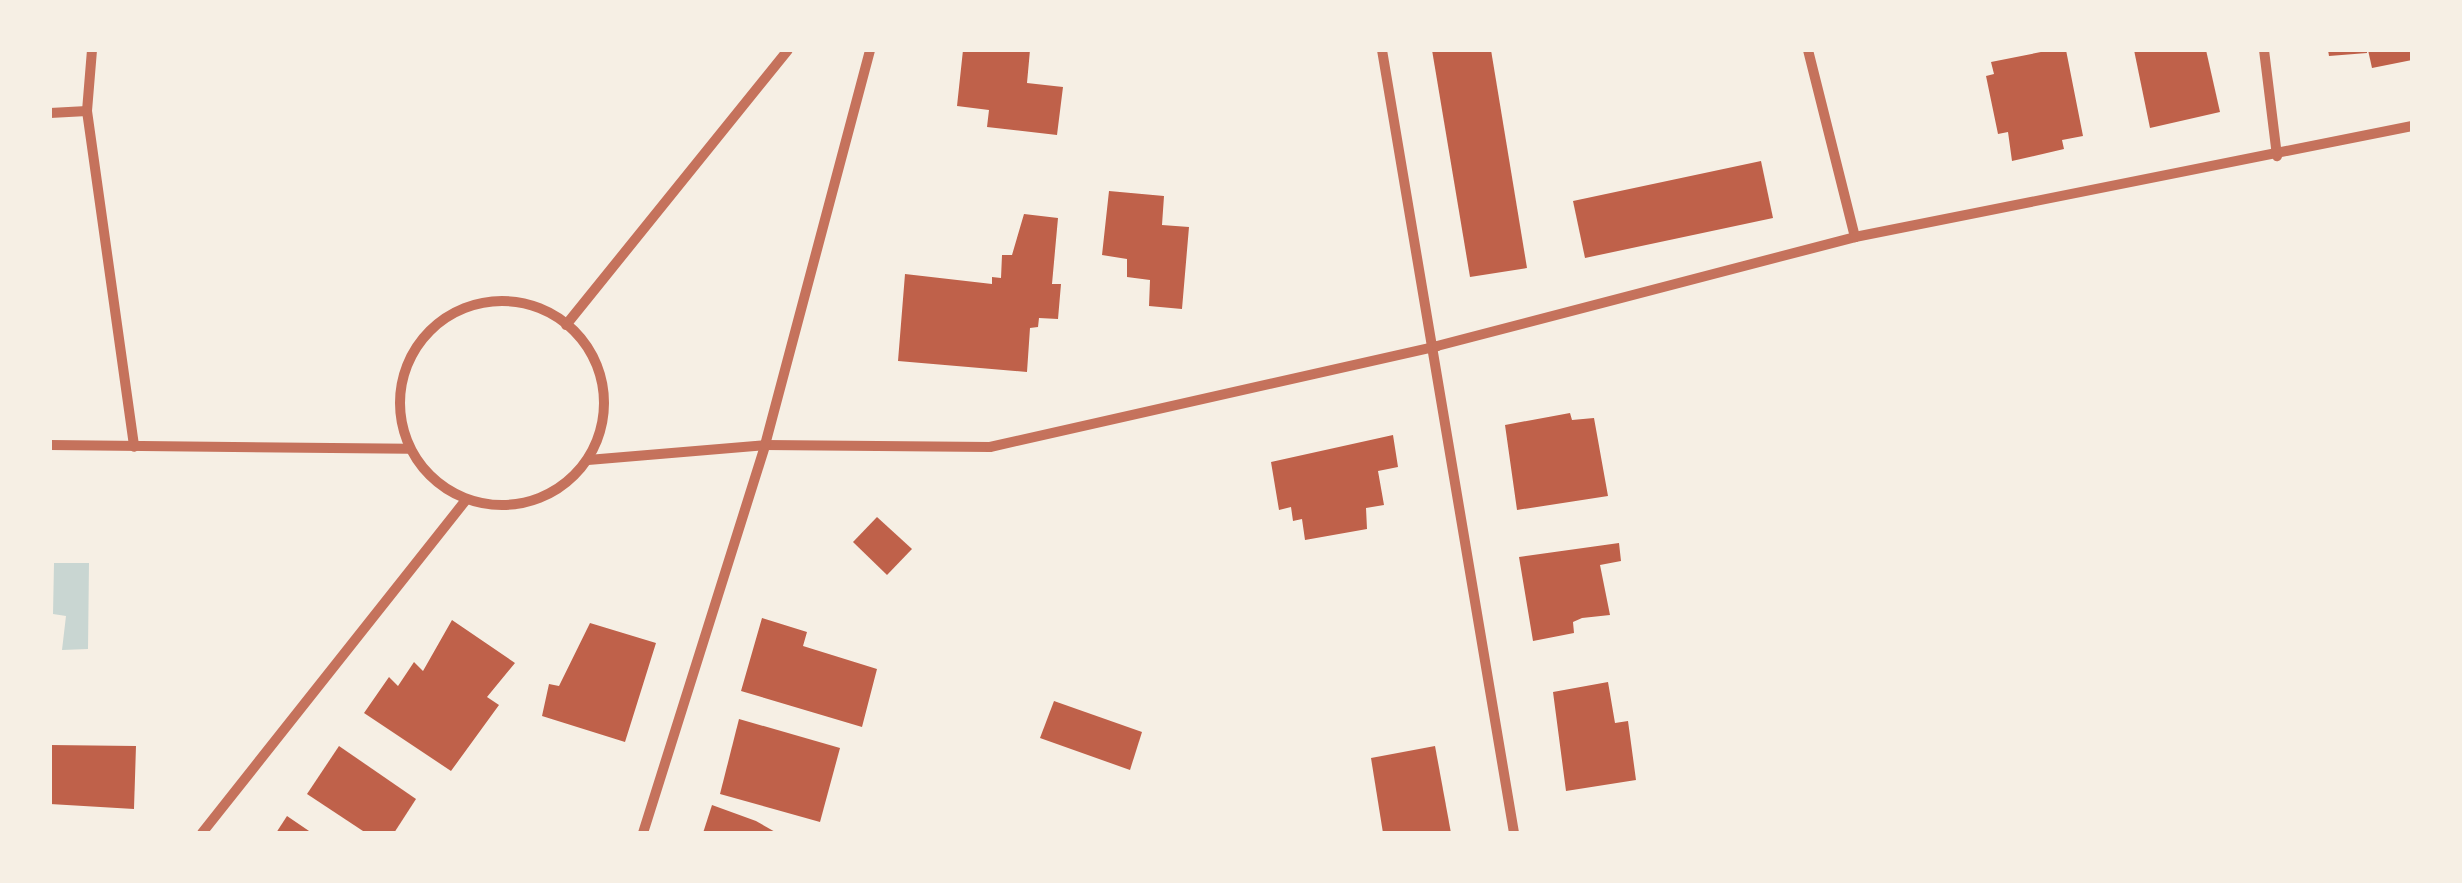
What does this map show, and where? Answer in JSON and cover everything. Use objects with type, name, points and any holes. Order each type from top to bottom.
[{"type":"street","points":[[92,50],[86,111],[134,447]]},
{"type":"street","points":[[566,325],[788,50]]},
{"type":"street","points":[[643,833],[765,445],[870,50]]},
{"type":"street","points":[[1382,50],[1436,346],[1514,833]]},
{"type":"street","points":[[1808,50],[1855,237]]},
{"type":"street","points":[[2264,50],[2277,156]]},
{"type":"street","points":[[50,113],[86,111]]},
{"type":"street","points":[[588,460],[765,445],[990,447],[1436,346],[1855,237],[2277,156],[2412,126]]},
{"type":"street","points":[[510,301],[544,310],[566,325],[594,358],[604,392],[602,427],[588,460],[568,482],[536,500],[501,506],[466,500],[431,478],[410,449],[399,417],[401,381],[415,348],[438,322],[474,304],[510,301]]},
{"type":"street","points":[[50,445],[410,449]]},
{"type":"street","points":[[202,833],[466,500]]},
{"type":"shaded area","points":[[54,563],[89,563],[88,649],[62,650],[66,616],[53,614]]},
{"type":"building","points":[[963,50],[1030,50],[1027,83],[1063,87],[1057,135],[987,127],[989,110],[957,106]]},
{"type":"building","points":[[1432,50],[1491,50],[1527,268],[1470,277]]},
{"type":"building","points":[[2066,50],[2083,136],[2062,140],[2064,149],[2012,161],[2008,132],[1998,134],[1986,76],[1994,74],[1991,62]]},
{"type":"building","points":[[2134,50],[2206,50],[2220,112],[2150,128]]},
{"type":"building","points":[[2328,50],[2367,50],[2367,53],[2329,56]]},
{"type":"building","points":[[2368,50],[2412,50],[2412,60],[2372,68]]},
{"type":"building","points":[[1761,161],[1773,218],[1585,258],[1573,201]]},
{"type":"building","points":[[1109,191],[1164,196],[1162,225],[1189,227],[1182,309],[1149,306],[1150,280],[1127,277],[1127,259],[1102,255]]},
{"type":"building","points":[[1024,214],[1058,218],[1052,284],[1061,284],[1058,319],[1039,318],[1038,327],[1030,328],[1027,372],[898,361],[905,274],[992,284],[992,277],[1001,278],[1002,255],[1012,255]]},
{"type":"building","points":[[1570,413],[1572,420],[1594,418],[1608,496],[1517,510],[1505,425]]},
{"type":"building","points":[[1393,435],[1398,467],[1378,471],[1384,505],[1366,508],[1367,529],[1305,540],[1302,519],[1293,521],[1291,507],[1279,510],[1271,462]]},
{"type":"building","points":[[877,517],[912,549],[887,575],[853,542]]},
{"type":"building","points":[[1619,543],[1621,561],[1600,565],[1610,615],[1582,618],[1573,622],[1574,633],[1533,641],[1519,557]]},
{"type":"building","points":[[762,618],[807,632],[803,646],[877,669],[862,727],[741,691]]},
{"type":"building","points":[[452,620],[515,663],[487,697],[499,705],[451,771],[364,713],[389,677],[398,686],[414,662],[423,671]]},
{"type":"building","points":[[590,623],[656,643],[625,742],[542,716],[549,684],[559,686]]},
{"type":"building","points":[[1608,682],[1615,723],[1628,721],[1636,780],[1566,791],[1553,692]]},
{"type":"building","points":[[1054,701],[1142,732],[1130,770],[1040,738]]},
{"type":"building","points":[[739,719],[840,748],[820,822],[720,794]]},
{"type":"building","points":[[50,745],[136,746],[134,809],[50,804]]},
{"type":"building","points":[[339,746],[416,799],[394,833],[366,833],[307,794]]},
{"type":"building","points":[[1435,746],[1451,833],[1383,833],[1371,758]]},
{"type":"building","points":[[712,805],[756,821],[777,833],[703,833]]},
{"type":"building","points":[[287,816],[312,833],[276,833]]}]
